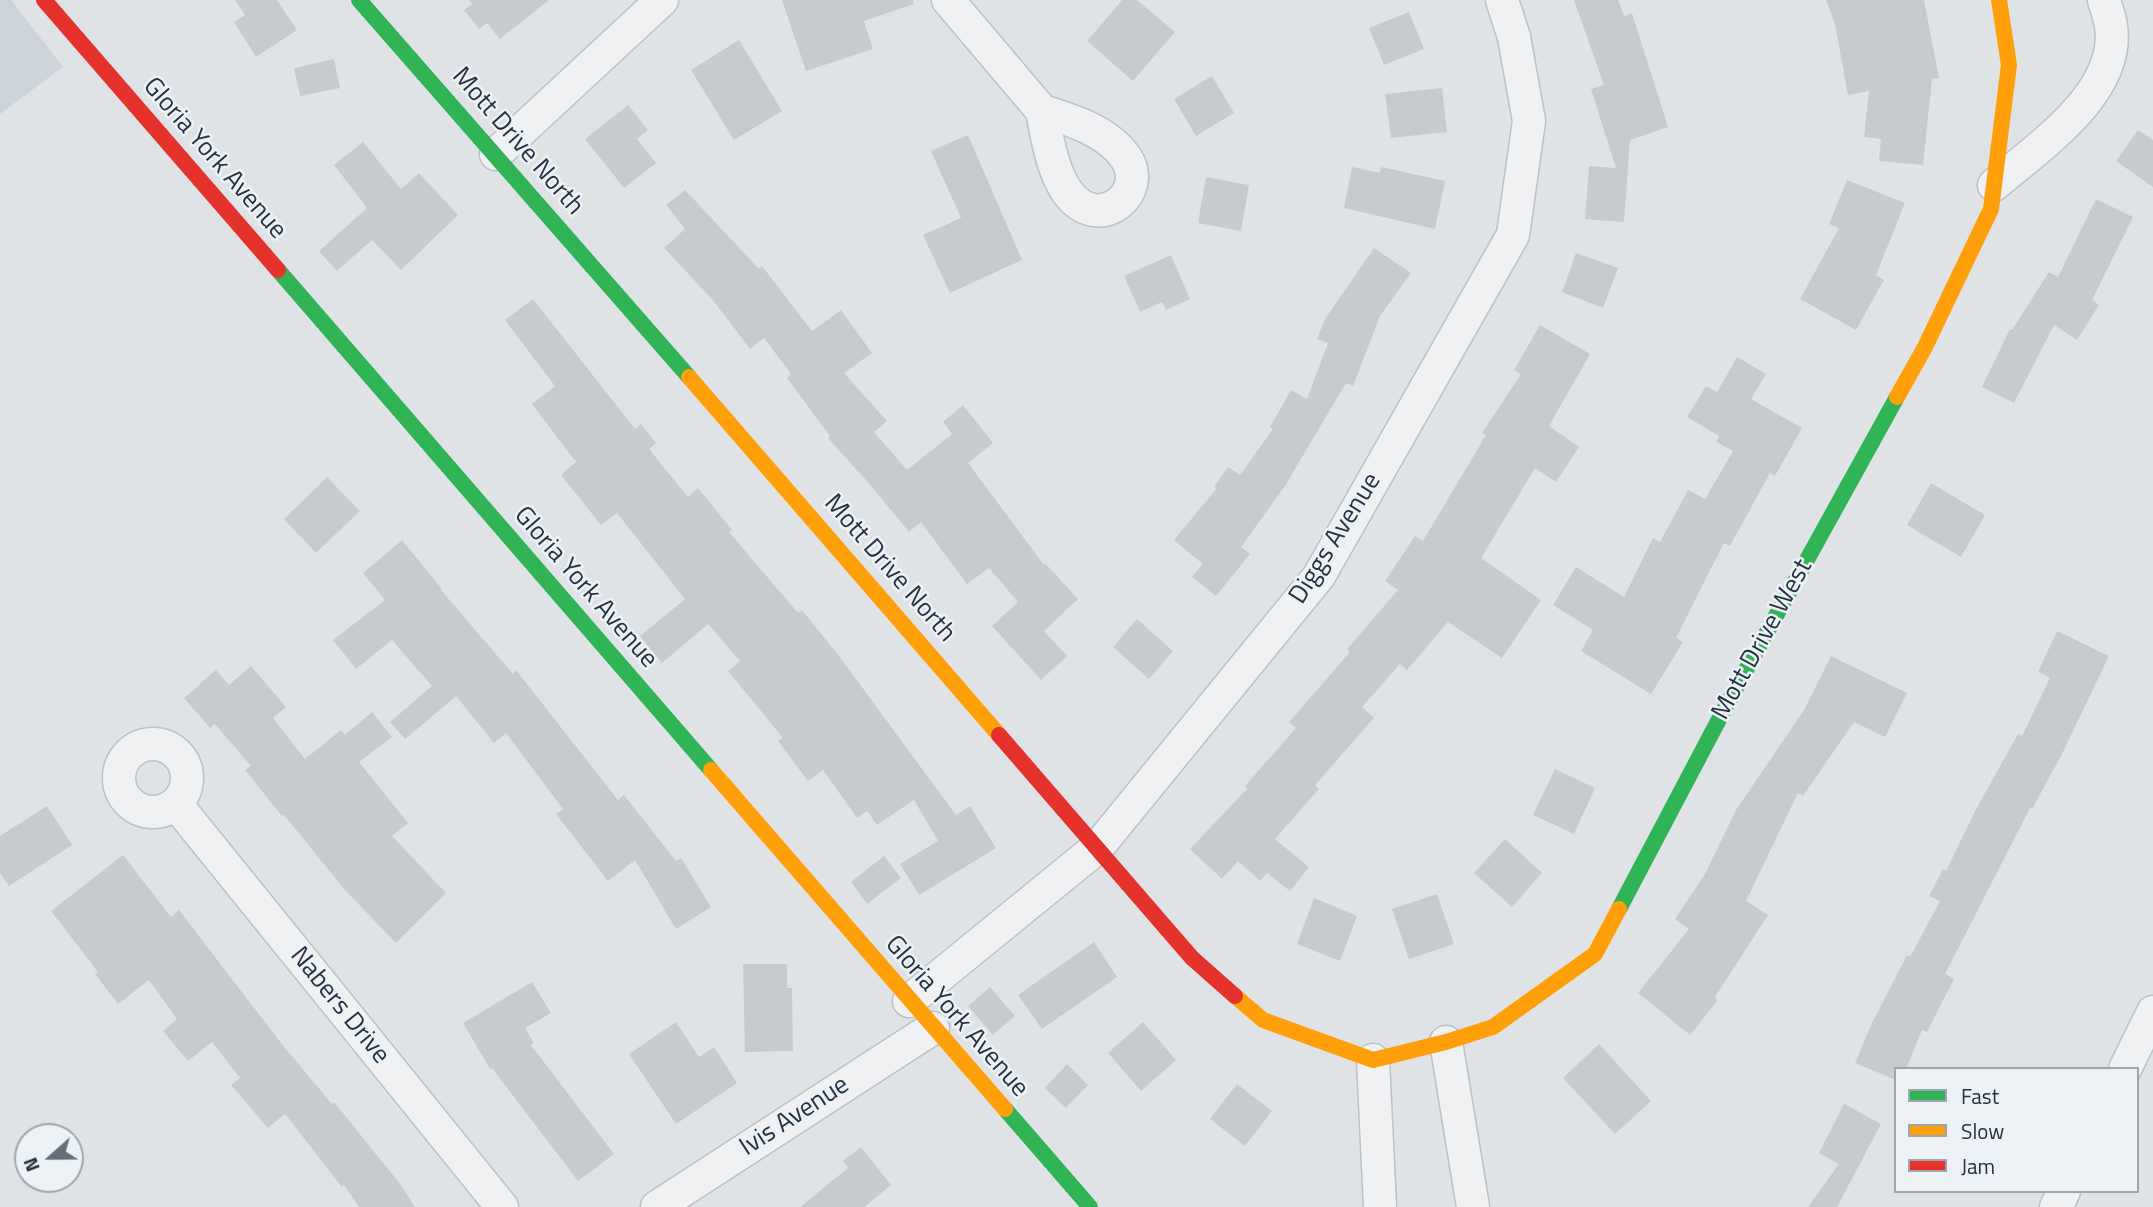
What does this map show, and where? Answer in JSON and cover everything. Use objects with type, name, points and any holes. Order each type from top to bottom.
[{"type":"street","name":"Gloria York Avenue","points":[[44,0],[1090,1207]]},
{"type":"street","name":"Mott Drive North","points":[[359,0],[496,154],[1192,958],[1263,1020],[1373,1060]]},
{"type":"street","points":[[496,154],[662,0]]},
{"type":"street","points":[[948,0],[1042,111]]},
{"type":"street","name":"Diggs Avenue","points":[[909,1001],[1098,847],[1319,576],[1513,235],[1529,121],[1514,37],[1502,0]]},
{"type":"street","name":"Mott Drive West","points":[[1446,1042],[1493,1027],[1595,954],[1725,708],[1925,347],[1991,209],[2009,65],[1999,0]]},
{"type":"street","points":[[1994,186],[2071,119],[2094,91],[2108,61],[2112,27],[2104,0]]},
{"type":"street","name":"Nabers Drive","points":[[176,804],[502,1207]]},
{"type":"street","points":[[2126,1067],[2153,1012]]},
{"type":"street","name":"Ivis Avenue","points":[[657,1207],[933,1028]]},
{"type":"street","points":[[1380,1207],[1373,1060],[1446,1042],[1473,1207]]},
{"type":"shaded area","points":[[0,0],[11,0],[63,67],[0,114]]},
{"type":"building","points":[[235,0],[277,0],[297,30],[256,57],[234,22],[245,15]]},
{"type":"building","points":[[469,0],[549,0],[500,39],[487,23],[479,29],[464,10],[472,4]]},
{"type":"building","points":[[782,0],[913,0],[914,4],[864,21],[873,49],[806,71]]},
{"type":"building","points":[[1122,0],[1137,0],[1175,32],[1133,81],[1087,41]]},
{"type":"building","points":[[1574,0],[1618,0],[1624,16],[1632,13],[1668,127],[1630,140],[1624,222],[1585,219],[1589,166],[1616,168],[1591,89],[1604,85]]},
{"type":"building","points":[[1826,0],[1924,0],[1939,78],[1932,79],[1923,165],[1879,161],[1881,139],[1864,137],[1869,91],[1848,95],[1835,24]]},
{"type":"building","points":[[1409,12],[1424,49],[1384,65],[1369,28]]},
{"type":"building","points":[[739,40],[782,111],[734,140],[691,70]]},
{"type":"building","points":[[334,59],[340,88],[300,96],[294,68]]},
{"type":"building","points":[[1212,76],[1234,113],[1196,136],[1174,99]]},
{"type":"building","points":[[1442,88],[1447,132],[1391,138],[1385,94]]},
{"type":"building","points":[[628,105],[648,130],[637,139],[656,163],[624,188],[585,139]]},
{"type":"building","points":[[2138,130],[2153,140],[2153,187],[2116,161]]},
{"type":"building","points":[[968,135],[1022,260],[950,293],[923,235],[961,218],[931,151]]},
{"type":"building","points":[[363,142],[401,189],[419,173],[458,215],[401,270],[372,240],[337,271],[319,251],[367,208],[334,165]]},
{"type":"building","points":[[1352,167],[1380,173],[1381,167],[1445,181],[1435,229],[1344,208]]},
{"type":"building","points":[[1206,177],[1249,185],[1241,231],[1198,223]]},
{"type":"building","points":[[1847,180],[1905,203],[1876,275],[1884,280],[1856,330],[1800,299],[1839,228],[1829,224]]},
{"type":"building","points":[[685,190],[759,269],[762,266],[812,331],[841,310],[872,353],[844,373],[887,421],[874,432],[907,470],[952,434],[943,422],[963,405],[993,443],[968,463],[1044,565],[1046,564],[1078,599],[1044,631],[1067,656],[1041,680],[992,626],[1018,602],[989,568],[967,584],[921,522],[909,532],[828,438],[830,436],[787,378],[791,374],[764,338],[750,349],[712,299],[664,248],[685,229],[666,205]]},
{"type":"building","points":[[2096,199],[2133,217],[2092,300],[2099,305],[2077,340],[2054,325],[2014,403],[1982,387],[2010,329],[2012,330],[2049,272],[2058,277]]},
{"type":"building","points":[[1374,248],[1411,273],[1380,316],[1353,386],[1346,383],[1285,486],[1241,547],[1250,554],[1216,596],[1192,577],[1203,564],[1174,540],[1217,488],[1214,487],[1228,467],[1240,475],[1273,429],[1270,427],[1291,390],[1307,399],[1328,343],[1317,339],[1325,319]]},
{"type":"building","points":[[1576,253],[1618,268],[1603,308],[1562,292]]},
{"type":"building","points":[[1171,255],[1190,299],[1166,310],[1162,302],[1140,312],[1124,276]]},
{"type":"building","points":[[533,299],[635,429],[641,424],[656,443],[649,449],[688,497],[698,488],[732,530],[729,532],[798,613],[802,610],[956,815],[970,806],[996,848],[919,895],[900,864],[938,841],[914,800],[877,825],[867,811],[857,818],[823,770],[808,781],[778,741],[783,738],[728,671],[740,661],[708,624],[662,663],[640,636],[685,599],[617,513],[601,525],[561,475],[576,462],[532,404],[555,386],[505,320]]},
{"type":"building","points":[[1540,325],[1590,354],[1549,426],[1579,447],[1556,482],[1535,468],[1481,558],[1541,600],[1502,658],[1448,622],[1407,670],[1400,664],[1362,707],[1374,718],[1315,785],[1319,789],[1275,839],[1309,867],[1290,891],[1267,873],[1260,881],[1238,861],[1222,879],[1190,849],[1247,789],[1245,786],[1296,728],[1289,722],[1350,652],[1347,649],[1398,590],[1385,581],[1415,536],[1423,541],[1486,435],[1482,433],[1521,374],[1514,370]]},
{"type":"building","points":[[1737,357],[1766,374],[1751,399],[1802,428],[1775,476],[1770,473],[1730,546],[1724,543],[1676,638],[1683,642],[1651,694],[1581,651],[1593,630],[1553,605],[1576,567],[1624,597],[1653,538],[1660,542],[1688,490],[1705,499],[1733,451],[1716,442],[1719,436],[1687,417],[1706,386],[1717,392]]},
{"type":"building","points":[[327,477],[360,511],[316,553],[284,519]]},
{"type":"building","points":[[1931,483],[1985,515],[1961,557],[1907,525]]},
{"type":"building","points":[[402,540],[513,674],[516,670],[618,800],[624,795],[676,861],[681,858],[711,907],[676,929],[635,860],[608,881],[556,814],[563,809],[506,733],[494,743],[456,696],[405,739],[390,722],[432,686],[392,640],[356,669],[333,640],[385,600],[363,573]]},
{"type":"building","points":[[1137,619],[1173,651],[1149,679],[1113,647]]},
{"type":"building","points":[[2057,631],[2109,656],[2061,756],[2032,809],[2030,808],[1945,974],[1954,979],[1927,1032],[1922,1030],[1907,1067],[1894,1067],[1894,1079],[1855,1063],[1907,955],[1910,957],[1940,901],[1929,896],[1943,869],[1946,871],[1976,809],[2018,734],[2022,736],[2050,678],[2038,672]]},
{"type":"building","points":[[1831,656],[1907,693],[1885,737],[1854,722],[1803,796],[1798,793],[1746,901],[1768,915],[1715,997],[1718,1000],[1690,1035],[1638,993],[1689,929],[1675,919],[1705,874],[1736,810],[1804,710]]},
{"type":"building","points":[[251,666],[286,707],[273,718],[305,759],[341,730],[345,735],[372,712],[392,737],[359,762],[408,823],[392,836],[446,893],[396,943],[345,890],[284,815],[282,816],[245,770],[251,766],[215,724],[210,728],[184,698],[216,670],[229,685]]},
{"type":"building","points":[[1555,769],[1595,788],[1574,834],[1533,815]]},
{"type":"building","points":[[47,806],[72,845],[9,886],[0,873],[0,836]]},
{"type":"building","points":[[1505,839],[1542,873],[1512,907],[1474,873]]},
{"type":"building","points":[[123,855],[171,917],[179,910],[281,1043],[332,1104],[334,1102],[401,1185],[415,1207],[359,1207],[285,1114],[268,1128],[231,1085],[240,1078],[212,1042],[188,1061],[163,1031],[177,1019],[149,980],[118,1004],[95,974],[98,972],[51,911]]},
{"type":"building","points":[[884,856],[901,878],[867,904],[851,882]]},
{"type":"building","points":[[1437,894],[1454,944],[1409,959],[1392,909]]},
{"type":"building","points":[[1314,898],[1357,916],[1340,961],[1297,944]]},
{"type":"building","points":[[1094,942],[1117,977],[1042,1029],[1018,995]]},
{"type":"building","points":[[743,964],[787,964],[787,988],[792,988],[793,1051],[745,1052]]},
{"type":"building","points":[[532,982],[551,1013],[525,1028],[534,1043],[531,1045],[614,1154],[578,1181],[492,1068],[490,1069],[463,1023]]},
{"type":"building","points":[[990,987],[1015,1016],[993,1035],[968,1006]]},
{"type":"building","points":[[676,1022],[699,1057],[714,1047],[737,1083],[676,1124],[629,1054]]},
{"type":"building","points":[[1143,1022],[1176,1060],[1141,1091],[1108,1053]]},
{"type":"building","points":[[1599,1044],[1651,1101],[1615,1134],[1563,1078]]},
{"type":"building","points":[[1067,1064],[1088,1085],[1066,1108],[1045,1088]]},
{"type":"building","points":[[1237,1084],[1272,1111],[1245,1146],[1210,1119]]},
{"type":"building","points":[[1844,1104],[1881,1124],[1837,1207],[1808,1207],[1839,1164],[1819,1153]]},
{"type":"building","points":[[861,1147],[891,1185],[864,1207],[800,1207],[848,1168],[843,1161]]},
{"type":"traffic: fast","points":[[359,0],[689,377]]},
{"type":"traffic: fast","points":[[278,270],[711,770]]},
{"type":"traffic: fast","points":[[1619,909],[1725,708],[1897,397]]},
{"type":"traffic: fast","points":[[1005,1109],[1090,1207]]},
{"type":"traffic: slow","points":[[1897,397],[1925,347],[1991,209],[2009,65],[1999,0]]},
{"type":"traffic: slow","points":[[689,377],[999,735]]},
{"type":"traffic: slow","points":[[711,770],[1005,1109]]},
{"type":"traffic: slow","points":[[1235,996],[1263,1020],[1373,1060],[1493,1027],[1595,954],[1619,909]]},
{"type":"traffic: jam","points":[[44,0],[278,270]]},
{"type":"traffic: jam","points":[[999,735],[1192,958],[1235,996]]}]
